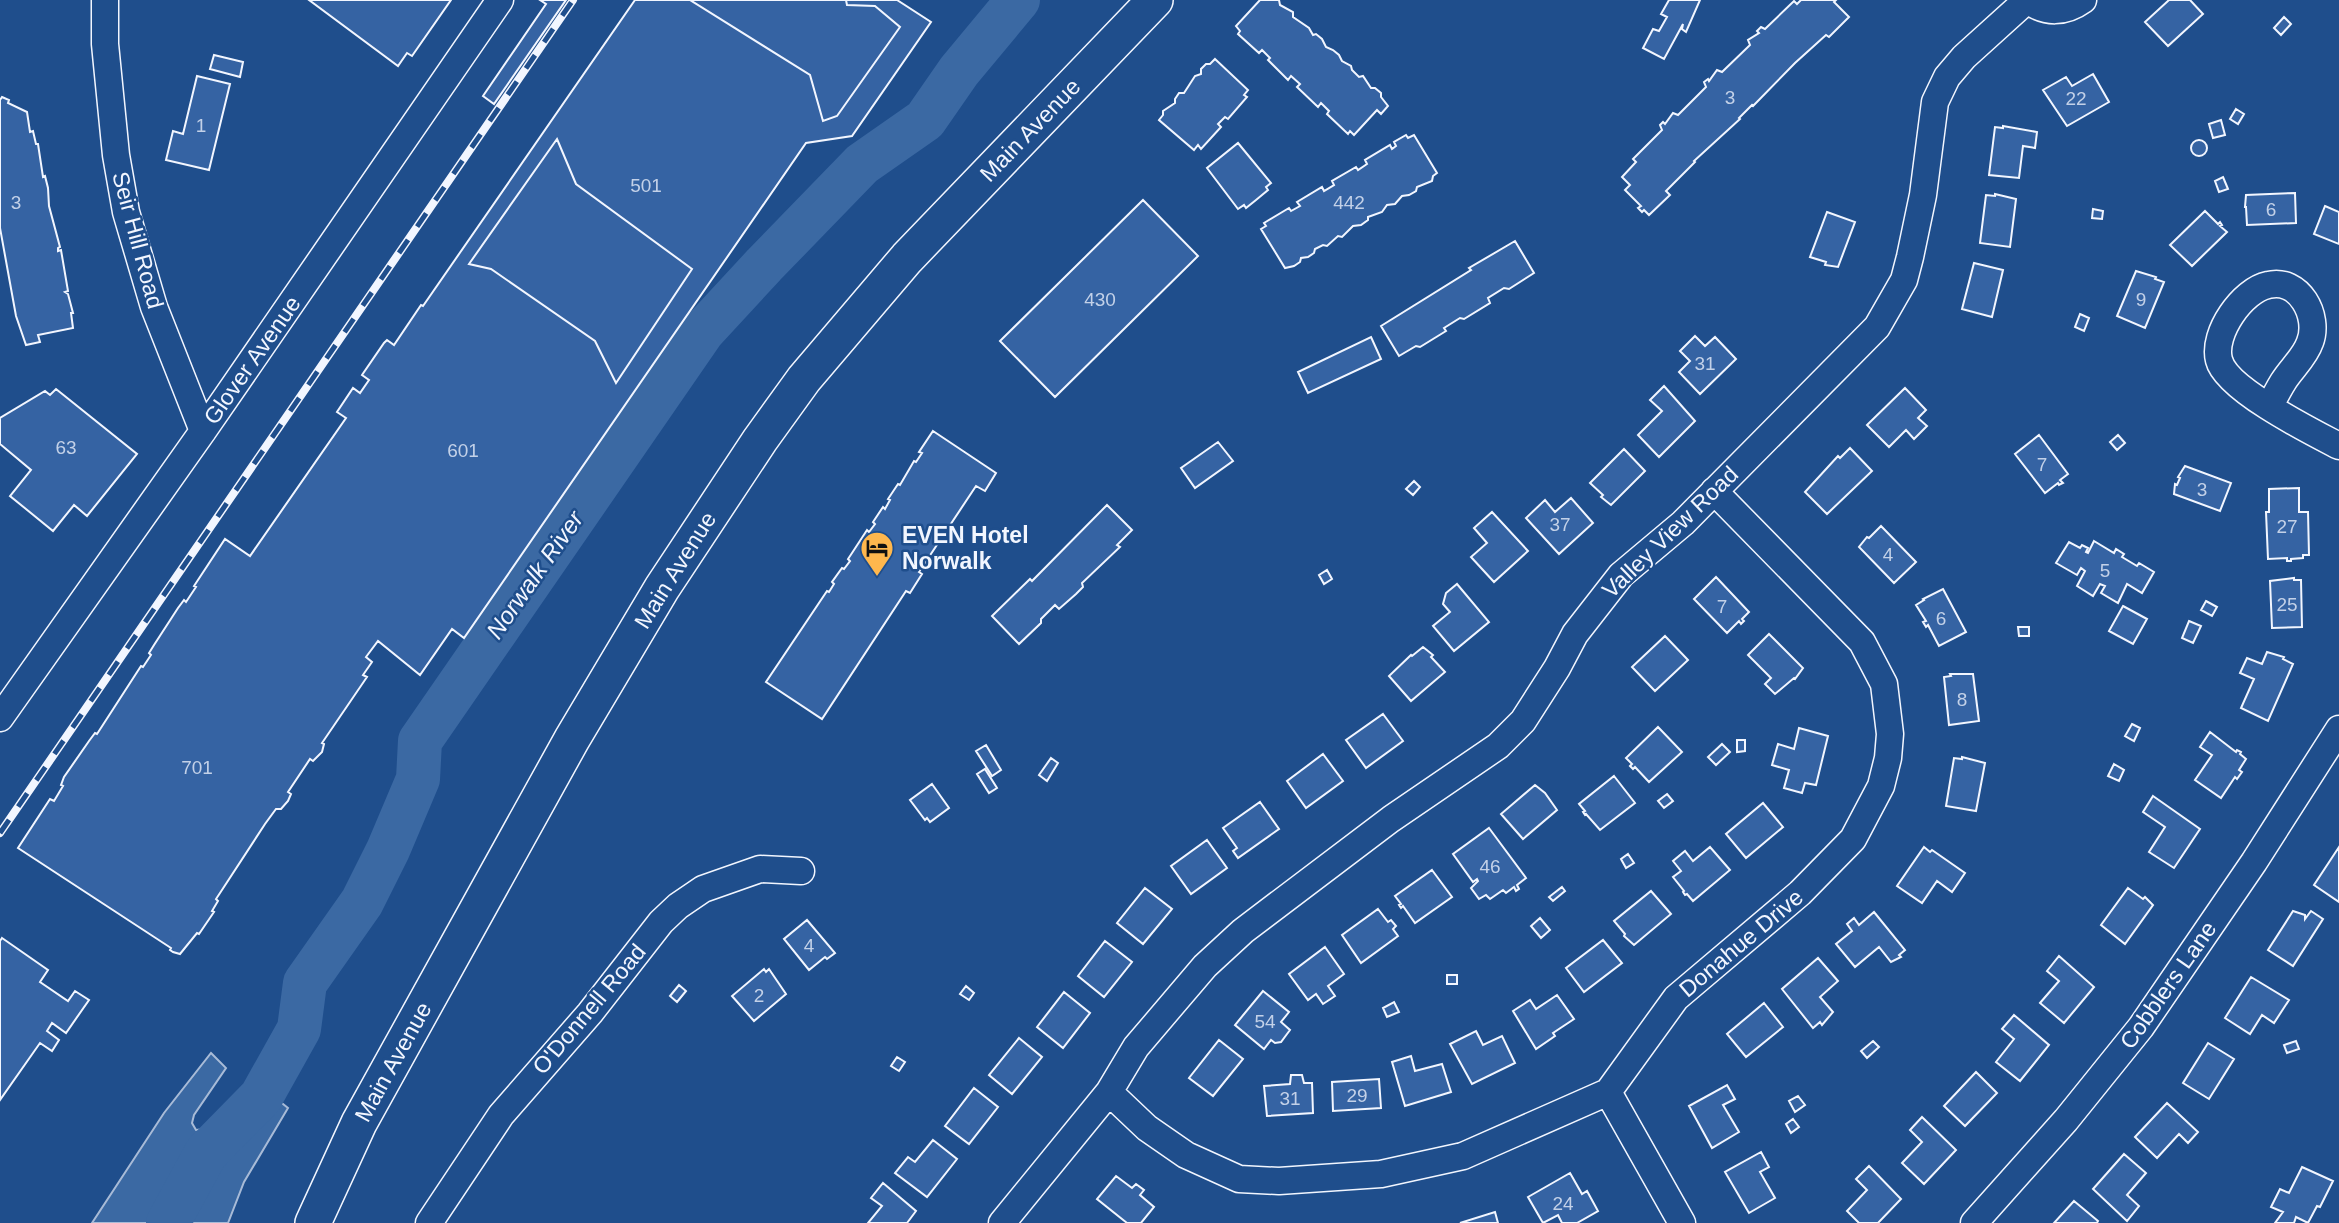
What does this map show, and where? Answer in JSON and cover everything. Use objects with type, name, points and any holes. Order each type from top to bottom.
[{"type":"main road","name":"Main Avenue","points":[[313,1223],[359,1123],[566,749],[669,577],[753,449],[804,379],[907,258],[1155,0]]},
{"type":"street","name":"Seir Hill Road","points":[[105,0],[105,44],[116,155],[126,212],[154,307],[203,431]]},
{"type":"street","name":"Glover Avenue","points":[[0,718],[203,431],[500,0]]},
{"type":"street","name":"Valley View Road","points":[[1002,1223],[1109,1092],[1136,1047],[1205,966],[1243,931],[1391,819],[1498,746],[1529,711],[1558,668],[1575,634],[1621,575],[1683,523],[1877,327],[1904,280],[1923,195],[1934,102],[1947,77],[1964,57],[2027,0],[2035,6],[2055,11],[2075,6],[2083,0]]},
{"type":"street","points":[[2270,406],[2339,446]]},
{"type":"street","name":"Donahue Drive","points":[[1608,1092],[1676,998],[1800,893],[1853,839],[1881,786],[1888,758],[1890,734],[1884,684],[1861,642],[1714,491]]},
{"type":"street","name":"Cobblers Lane","points":[[1974,1223],[2066,1120],[2141,1027],[2254,862],[2339,729]]},
{"type":"street","name":"O'Donnell Road","points":[[429,1223],[501,1115],[678,906],[703,890],[760,869],[801,871]]},
{"type":"street","points":[[1109,1092],[1147,1128],[1186,1156],[1239,1179],[1279,1181],[1381,1174],[1463,1156],[1608,1092],[1682,1223]]},
{"type":"water","points":[[211,1053],[226,1068],[194,1115],[192,1123],[196,1130],[204,1129],[258,1084],[288,1108],[244,1182],[228,1223],[92,1223],[164,1113]]},
{"type":"building","points":[[309,0],[451,0],[412,56],[407,53],[398,66]]},
{"type":"building","points":[[540,0],[566,0],[494,104],[483,96],[546,4]]},
{"type":"building","points":[[635,0],[897,0],[931,22],[852,136],[806,143],[464,638],[452,629],[420,675],[378,641],[366,657],[372,662],[363,675],[367,677],[322,743],[322,752],[313,761],[310,759],[288,792],[291,794],[288,801],[281,809],[276,809],[265,824],[216,899],[218,901],[212,911],[214,912],[199,934],[197,933],[180,954],[173,952],[171,948],[18,848],[50,799],[54,801],[63,786],[64,777],[95,733],[97,734],[141,666],[143,667],[154,645],[178,608],[184,600],[186,602],[225,539],[250,556],[346,418],[337,412],[353,388],[360,393],[369,380],[362,375],[384,343],[387,340],[394,345],[421,305],[423,306]]},
{"type":"building","points":[[690,0],[846,0],[847,5],[875,6],[900,27],[837,116],[823,121],[810,75]]},
{"type":"building","points":[[1260,0],[1279,0],[1280,5],[1293,12],[1293,17],[1309,28],[1313,35],[1316,34],[1322,39],[1326,47],[1339,55],[1359,77],[1363,76],[1371,88],[1381,93],[1388,106],[1381,114],[1377,110],[1354,135],[1350,131],[1348,134],[1327,114],[1329,111],[1321,103],[1318,107],[1297,87],[1300,84],[1291,76],[1288,80],[1262,50],[1259,53],[1238,34],[1240,31],[1236,26]]},
{"type":"building","points":[[1669,0],[1700,0],[1686,32],[1682,29],[1683,24],[1664,59],[1643,48],[1653,29],[1659,31],[1667,17],[1661,14]]},
{"type":"building","points":[[1801,0],[1836,0],[1834,2],[1849,17],[1829,37],[1826,35],[1795,63],[1694,161],[1666,191],[1670,195],[1649,215],[1644,210],[1642,212],[1638,208],[1641,206],[1625,190],[1630,185],[1622,177],[1636,162],[1633,159],[1662,130],[1660,125],[1663,122],[1665,124],[1673,113],[1678,115],[1706,87],[1704,82],[1708,79],[1709,81],[1717,70],[1722,72],[1750,45],[1748,40],[1759,33],[1757,31],[1761,27],[1765,29],[1794,1],[1797,4]]},
{"type":"building","points":[[2169,0],[2190,0],[2203,14],[2168,46],[2145,22]]},
{"type":"building","points":[[2284,17],[2291,24],[2281,35],[2274,28]]},
{"type":"building","points":[[214,55],[243,62],[240,77],[210,69]]},
{"type":"building","points":[[1215,59],[1248,90],[1244,95],[1247,97],[1228,119],[1225,117],[1218,124],[1221,127],[1201,149],[1198,145],[1194,150],[1159,120],[1163,111],[1175,103],[1179,93],[1184,93],[1195,76],[1201,74],[1201,69]]},
{"type":"building","points":[[2093,74],[2109,102],[2067,126],[2043,90],[2066,77],[2072,86]]},
{"type":"building","points":[[197,76],[230,84],[209,170],[166,160],[173,131],[183,134]]},
{"type":"building","points":[[2,97],[27,112],[30,132],[33,131],[38,144],[43,177],[45,176],[48,188],[49,206],[60,247],[58,251],[61,250],[68,291],[65,292],[73,313],[73,328],[38,335],[40,342],[26,345],[16,316],[0,228]]},
{"type":"building","points":[[2236,109],[2244,114],[2238,124],[2230,119]]},
{"type":"building","points":[[2221,120],[2225,135],[2213,138],[2209,124]]},
{"type":"building","points":[[1995,127],[2037,132],[2035,148],[2023,146],[2019,178],[1989,175]]},
{"type":"building","points":[[1406,135],[1408,138],[1414,135],[1437,173],[1432,181],[1417,187],[1416,191],[1409,195],[1402,196],[1395,204],[1387,205],[1382,212],[1368,217],[1361,225],[1353,226],[1327,246],[1315,249],[1314,253],[1301,258],[1294,266],[1285,268],[1261,229],[1266,226],[1264,223],[1289,208],[1291,211],[1300,206],[1297,202],[1322,187],[1324,191],[1334,185],[1332,181],[1356,167],[1358,170],[1367,164],[1365,160],[1390,145],[1392,149],[1396,146],[1394,142]]},
{"type":"building","points":[[557,139],[576,184],[692,269],[616,383],[595,341],[491,269],[469,264]]},
{"type":"building","points":[[2199,140],[2207,148],[2199,156],[2191,148]]},
{"type":"building","points":[[1238,143],[1271,183],[1266,187],[1268,190],[1246,208],[1244,205],[1238,209],[1207,168]]},
{"type":"building","points":[[2223,177],[2228,189],[2219,192],[2215,181]]},
{"type":"building","points":[[2295,193],[2296,223],[2247,225],[2246,195]]},
{"type":"building","points":[[1995,194],[2016,199],[2010,247],[1980,243],[1986,195]]},
{"type":"building","points":[[1143,200],[1198,256],[1055,397],[1000,341]]},
{"type":"building","points":[[2325,206],[2339,212],[2339,244],[2314,234]]},
{"type":"building","points":[[2093,209],[2103,211],[2102,219],[2092,218]]},
{"type":"building","points":[[2205,211],[2218,224],[2220,222],[2220,226],[2227,232],[2192,266],[2170,245]]},
{"type":"building","points":[[1827,212],[1855,222],[1838,267],[1825,265],[1826,262],[1810,257]]},
{"type":"building","points":[[1515,241],[1534,273],[1509,289],[1504,288],[1488,298],[1490,303],[1444,328],[1446,331],[1420,347],[1416,346],[1399,356],[1381,326]]},
{"type":"building","points":[[1974,263],[2003,270],[1992,317],[1962,309]]},
{"type":"building","points":[[2136,271],[2164,282],[2145,328],[2117,316]]},
{"type":"building","points":[[2080,314],[2089,318],[2084,331],[2075,327]]},
{"type":"building","points":[[1695,336],[1705,346],[1715,337],[1736,359],[1700,394],[1679,372],[1690,361],[1680,351]]},
{"type":"building","points":[[1371,337],[1381,359],[1308,393],[1298,372]]},
{"type":"building","points":[[1664,386],[1695,421],[1659,457],[1638,435],[1662,411],[1650,400]]},
{"type":"building","points":[[1905,388],[1926,410],[1918,418],[1927,426],[1914,439],[1906,430],[1889,447],[1867,425]]},
{"type":"building","points":[[56,389],[137,454],[87,516],[74,505],[53,531],[10,496],[31,470],[0,444],[0,418],[45,391],[50,395]]},
{"type":"building","name":"EVEN Hotel Norwalk","points":[[933,431],[996,473],[985,491],[976,486],[919,572],[922,574],[910,593],[906,591],[822,719],[766,682],[827,591],[829,592],[834,584],[832,582],[850,561],[848,559],[867,530],[869,532],[875,524],[873,522],[883,507],[885,509],[890,500],[888,499],[922,453],[919,452]]},
{"type":"building","points":[[2039,435],[2068,474],[2060,480],[2063,483],[2058,483],[2045,493],[2015,454]]},
{"type":"building","points":[[2118,435],[2125,443],[2117,450],[2110,442]]},
{"type":"building","points":[[1218,442],[1233,461],[1195,488],[1181,468]]},
{"type":"building","points":[[1850,448],[1872,471],[1827,514],[1805,492],[1838,456],[1840,458]]},
{"type":"building","points":[[1624,449],[1645,471],[1611,505],[1590,483]]},
{"type":"building","points":[[2185,466],[2231,483],[2220,511],[2174,494],[2175,484],[2177,485],[2180,478],[2178,477]]},
{"type":"building","points":[[1414,481],[1420,487],[1413,495],[1406,489]]},
{"type":"building","points":[[2299,488],[2299,512],[2308,512],[2309,555],[2291,561],[2287,561],[2287,558],[2268,559],[2266,512],[2269,512],[2269,489]]},
{"type":"building","points":[[1571,498],[1593,523],[1559,554],[1526,518],[1545,500],[1555,512]]},
{"type":"building","points":[[1107,505],[1132,530],[1117,545],[1120,547],[1082,583],[1083,587],[1059,609],[1055,605],[1019,644],[992,616],[1030,579],[1032,581]]},
{"type":"building","points":[[1492,512],[1528,551],[1494,582],[1471,557],[1487,543],[1474,528]]},
{"type":"building","points":[[1881,526],[1916,562],[1894,583],[1859,547]]},
{"type":"building","points":[[2094,541],[2114,553],[2116,549],[2124,554],[2122,557],[2154,572],[2142,593],[2127,584],[2118,603],[2101,593],[2105,586],[2100,584],[2093,596],[2077,586],[2085,571],[2081,568],[2077,575],[2056,563],[2069,542],[2080,548],[2082,545],[2088,548],[2088,553]]},
{"type":"building","points":[[1327,570],[1332,579],[1324,584],[1319,575]]},
{"type":"building","points":[[1716,577],[1749,612],[1741,624],[1739,621],[1727,633],[1694,599]]},
{"type":"building","points":[[2294,578],[2301,580],[2302,627],[2272,628],[2270,581]]},
{"type":"building","points":[[1457,584],[1489,622],[1454,651],[1433,626],[1450,612],[1443,604],[1446,593]]},
{"type":"building","points":[[1943,589],[1966,632],[1939,646],[1928,625],[1926,627],[1923,622],[1926,621],[1916,605]]},
{"type":"building","points":[[2206,601],[2217,607],[2212,616],[2201,610]]},
{"type":"building","points":[[2123,606],[2147,619],[2133,644],[2109,631]]},
{"type":"building","points":[[2189,621],[2201,626],[2193,643],[2182,638]]},
{"type":"building","points":[[2018,627],[2029,627],[2029,636],[2019,636]]},
{"type":"building","points":[[1769,634],[1803,668],[1795,679],[1775,694],[1765,684],[1771,678],[1748,655]]},
{"type":"building","points":[[1665,636],[1688,660],[1655,691],[1632,667]]},
{"type":"building","points":[[1423,647],[1433,655],[1431,657],[1445,672],[1411,701],[1389,676]]},
{"type":"building","points":[[2267,652],[2284,657],[2283,659],[2293,664],[2268,721],[2241,708],[2254,679],[2240,673],[2247,658],[2262,664]]},
{"type":"building","points":[[1950,674],[1973,674],[1979,721],[1949,725],[1944,677],[1951,676]]},
{"type":"building","points":[[1383,714],[1403,741],[1366,768],[1346,740]]},
{"type":"building","points":[[2132,724],[2140,728],[2134,741],[2125,736]]},
{"type":"building","points":[[1658,727],[1682,752],[1649,782],[1635,767],[1633,769],[1630,766],[1632,764],[1626,758]]},
{"type":"building","points":[[1799,728],[1828,736],[1816,785],[1805,783],[1802,793],[1784,788],[1789,770],[1772,765],[1778,744],[1794,749]]},
{"type":"building","points":[[2210,732],[2236,752],[2241,752],[2246,759],[2239,770],[2242,772],[2237,779],[2235,777],[2221,798],[2195,780],[2212,755],[2200,747]]},
{"type":"building","points":[[1737,740],[1745,740],[1745,751],[1737,752]]},
{"type":"building","points":[[1722,744],[1730,752],[1716,765],[1708,757]]},
{"type":"building","points":[[986,745],[1001,770],[992,776],[976,751]]},
{"type":"building","points":[[1323,754],[1343,781],[1306,808],[1287,781]]},
{"type":"building","points":[[1962,757],[1985,763],[1976,811],[1946,806],[1954,758]]},
{"type":"building","points":[[1051,758],[1058,763],[1047,781],[1039,775]]},
{"type":"building","points":[[2114,764],[2124,770],[2119,781],[2108,776]]},
{"type":"building","points":[[985,769],[997,788],[989,793],[977,774]]},
{"type":"building","points":[[1614,776],[1635,803],[1600,830],[1585,815],[1579,804]]},
{"type":"building","points":[[932,784],[949,808],[930,822],[927,818],[925,820],[910,800]]},
{"type":"building","points":[[1535,785],[1545,793],[1557,810],[1523,839],[1501,814]]},
{"type":"building","points":[[1667,794],[1673,801],[1664,808],[1658,801]]},
{"type":"building","points":[[2153,796],[2200,829],[2174,868],[2149,852],[2165,827],[2143,812]]},
{"type":"building","points":[[1260,802],[1279,829],[1238,858],[1233,851],[1237,848],[1223,828]]},
{"type":"building","points":[[1763,803],[1783,827],[1746,858],[1726,834]]},
{"type":"building","points":[[1489,828],[1526,878],[1517,885],[1519,889],[1516,891],[1514,887],[1506,893],[1503,890],[1490,899],[1486,895],[1479,899],[1471,888],[1477,879],[1473,882],[1453,854]]},
{"type":"building","points":[[1207,840],[1227,868],[1191,894],[1171,866]]},
{"type":"building","points":[[1710,847],[1730,870],[1693,901],[1685,895],[1673,877],[1681,871],[1673,861],[1685,851],[1693,861]]},
{"type":"building","points":[[1924,847],[1965,873],[1952,892],[1937,881],[1922,903],[1897,886]]},
{"type":"building","points":[[2339,847],[2339,902],[2314,885]]},
{"type":"building","points":[[1628,854],[1634,863],[1626,868],[1621,859]]},
{"type":"building","points":[[1432,870],[1452,897],[1415,923],[1403,906],[1401,908],[1395,896]]},
{"type":"building","points":[[1562,887],[1565,891],[1553,901],[1549,897]]},
{"type":"building","points":[[1145,888],[1172,909],[1143,944],[1117,923]]},
{"type":"building","points":[[2128,888],[2143,899],[2145,897],[2153,905],[2125,944],[2101,925]]},
{"type":"building","points":[[1651,891],[1671,914],[1634,945],[1614,921]]},
{"type":"building","points":[[1378,909],[1388,922],[1391,920],[1396,926],[1393,929],[1398,936],[1361,963],[1342,935]]},
{"type":"building","points":[[2293,911],[2305,915],[2305,919],[2311,911],[2323,919],[2293,966],[2268,950]]},
{"type":"building","points":[[1874,912],[1905,950],[1899,955],[1901,957],[1891,962],[1879,947],[1855,967],[1836,944],[1852,931],[1847,924],[1854,918],[1859,925]]},
{"type":"building","points":[[1540,918],[1550,930],[1541,938],[1531,926]]},
{"type":"building","points":[[807,920],[835,953],[827,959],[825,957],[809,970],[784,939]]},
{"type":"building","points":[[2,938],[48,970],[40,982],[68,1001],[75,991],[89,1000],[66,1033],[52,1023],[47,1031],[59,1040],[52,1051],[40,1043],[0,1100],[0,941]]},
{"type":"building","points":[[1603,940],[1622,963],[1584,992],[1566,968]]},
{"type":"building","points":[[1105,941],[1132,962],[1104,997],[1078,976]]},
{"type":"building","points":[[1325,947],[1344,974],[1328,986],[1335,996],[1323,1004],[1316,994],[1308,1000],[1289,974]]},
{"type":"building","points":[[2059,956],[2094,987],[2064,1023],[2040,1003],[2059,981],[2047,971]]},
{"type":"building","points":[[1818,958],[1838,981],[1820,997],[1833,1012],[1822,1025],[1820,1022],[1813,1028],[1782,989]]},
{"type":"building","points":[[764,969],[766,972],[769,969],[786,994],[754,1021],[732,996]]},
{"type":"building","points":[[1447,975],[1457,975],[1457,984],[1447,984]]},
{"type":"building","points":[[2251,977],[2289,1000],[2274,1023],[2262,1015],[2250,1034],[2225,1018]]},
{"type":"building","points":[[679,985],[686,991],[677,1002],[670,996]]},
{"type":"building","points":[[966,986],[974,993],[969,1000],[960,994]]},
{"type":"building","points":[[1263,991],[1289,1012],[1281,1022],[1290,1030],[1281,1042],[1275,1043],[1271,1040],[1264,1049],[1235,1025]]},
{"type":"building","points":[[1064,992],[1090,1013],[1063,1048],[1037,1027]]},
{"type":"building","points":[[1557,995],[1574,1019],[1536,1049],[1513,1011],[1530,1000],[1536,1009]]},
{"type":"building","points":[[1394,1002],[1399,1012],[1387,1017],[1383,1008]]},
{"type":"building","points":[[1764,1003],[1783,1027],[1746,1057],[1727,1034]]},
{"type":"building","points":[[2014,1015],[2049,1045],[2020,1081],[1996,1062],[2014,1039],[2002,1029]]},
{"type":"building","points":[[1476,1031],[1483,1045],[1502,1036],[1515,1063],[1472,1084],[1450,1044]]},
{"type":"building","points":[[1019,1038],[1042,1057],[1012,1094],[989,1075]]},
{"type":"building","points":[[1219,1040],[1243,1059],[1213,1096],[1189,1078]]},
{"type":"building","points":[[1873,1041],[1879,1047],[1867,1058],[1861,1051]]},
{"type":"building","points":[[2296,1041],[2299,1049],[2287,1053],[2284,1045]]},
{"type":"building","points":[[2208,1043],[2234,1059],[2209,1099],[2183,1083]]},
{"type":"building","points":[[1411,1056],[1415,1071],[1442,1064],[1451,1092],[1405,1106],[1392,1062]]},
{"type":"building","points":[[897,1057],[905,1062],[899,1071],[891,1066]]},
{"type":"building","points":[[1976,1072],[1997,1093],[1965,1126],[1944,1106]]},
{"type":"building","points":[[1291,1075],[1302,1075],[1304,1083],[1312,1083],[1313,1113],[1267,1116],[1264,1086],[1290,1084]]},
{"type":"building","points":[[1379,1079],[1381,1108],[1333,1111],[1332,1082]]},
{"type":"building","points":[[1727,1085],[1735,1099],[1723,1105],[1739,1132],[1712,1148],[1689,1106]]},
{"type":"building","points":[[974,1088],[998,1107],[969,1144],[945,1126]]},
{"type":"building","points":[[1798,1096],[1805,1105],[1795,1112],[1789,1101]]},
{"type":"building","points":[[2167,1103],[2198,1132],[2188,1143],[2179,1134],[2157,1158],[2135,1137]]},
{"type":"building","points":[[1922,1117],[1956,1150],[1924,1184],[1902,1163],[1922,1142],[1910,1130]]},
{"type":"building","points":[[1793,1119],[1799,1127],[1791,1133],[1786,1124]]},
{"type":"building","points":[[933,1140],[957,1159],[927,1197],[895,1173],[908,1157],[915,1162]]},
{"type":"building","points":[[1761,1152],[1769,1167],[1760,1172],[1775,1198],[1749,1213],[1725,1172]]},
{"type":"building","points":[[2124,1154],[2146,1173],[2127,1195],[2139,1206],[2127,1221],[2093,1189]]},
{"type":"building","points":[[1869,1166],[1901,1199],[1878,1223],[1859,1223],[1847,1211],[1867,1190],[1856,1179]]},
{"type":"building","points":[[2302,1167],[2333,1181],[2320,1207],[2317,1206],[2308,1223],[2296,1217],[2294,1223],[2275,1223],[2283,1212],[2271,1207],[2280,1189],[2289,1193]]},
{"type":"building","points":[[1570,1173],[1582,1194],[1587,1191],[1598,1211],[1577,1223],[1562,1223],[1558,1215],[1543,1223],[1528,1197]]},
{"type":"building","points":[[1116,1176],[1132,1188],[1136,1184],[1144,1190],[1140,1195],[1154,1207],[1141,1223],[1127,1223],[1097,1199]]},
{"type":"building","points":[[883,1183],[916,1211],[907,1223],[868,1223],[882,1206],[871,1198]]},
{"type":"building","points":[[2074,1201],[2098,1221],[2097,1223],[2054,1223]]},
{"type":"building","points":[[1495,1212],[1498,1223],[1460,1223]]},
{"type":"waterway","name":"Norwalk River","points":[[168,1223],[206,1153],[261,1097],[299,1029],[305,983],[362,902],[388,850],[418,779],[420,741],[703,331],[862,164],[925,120],[959,71],[1018,0]]},
{"type":"railway","points":[[0,833],[573,0]]},
{"type":"place","name":"EVEN Hotel Norwalk","points":[[877,578]]}]
